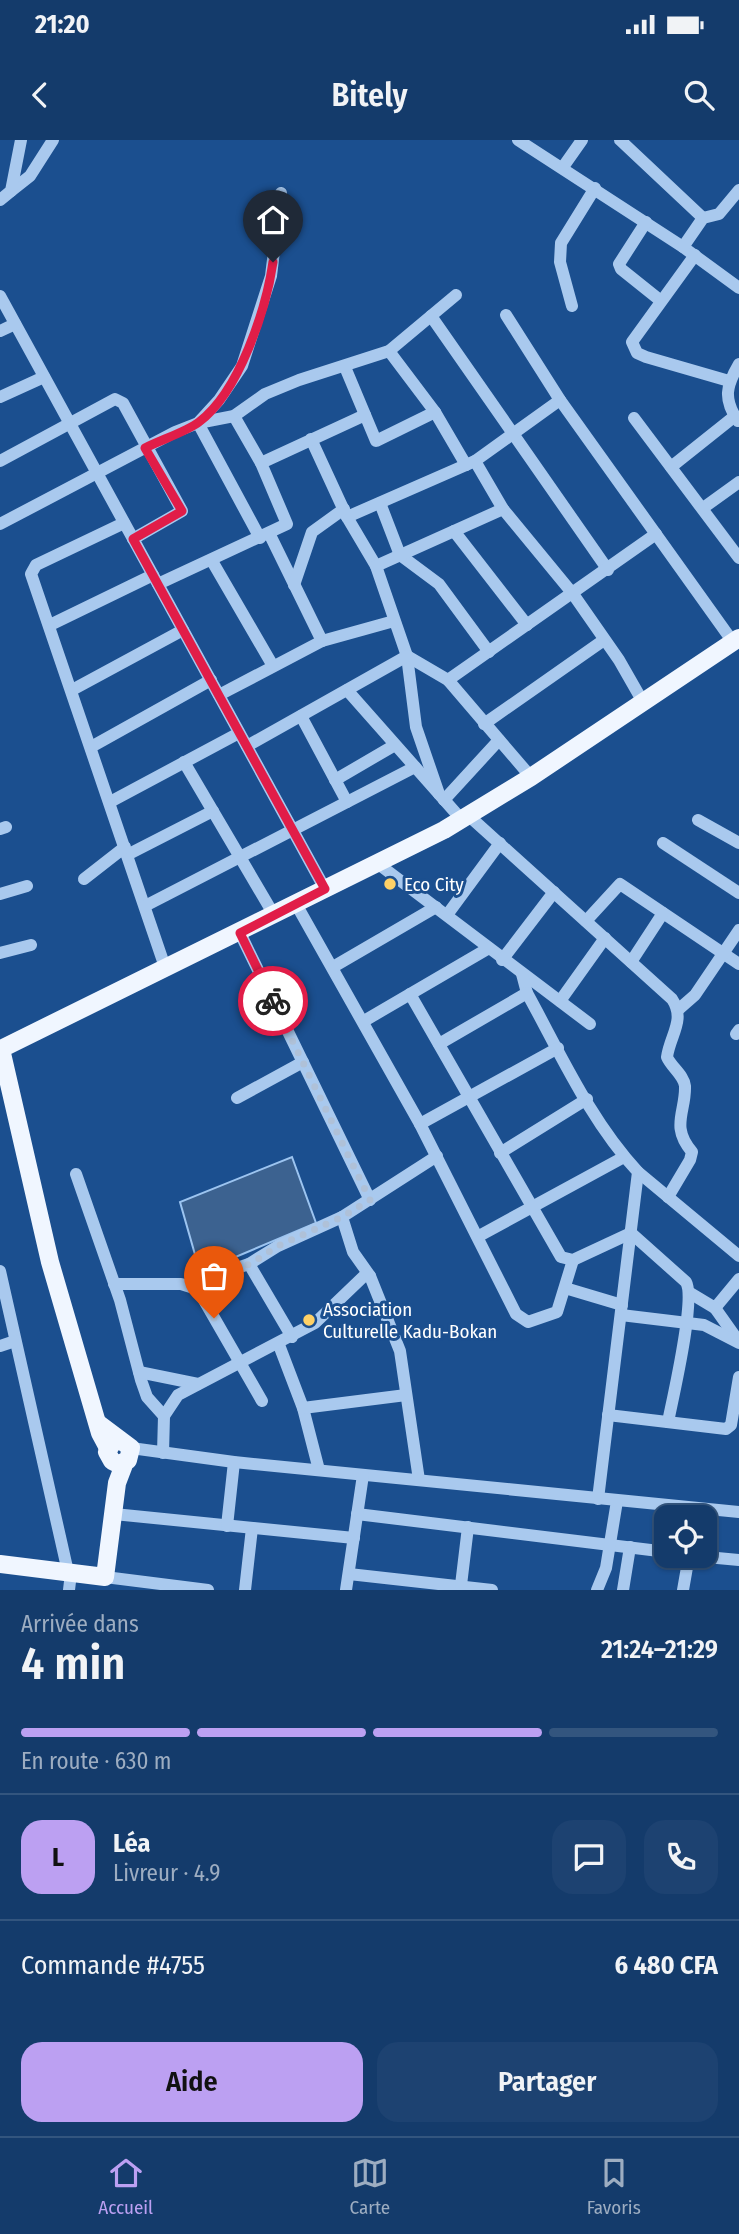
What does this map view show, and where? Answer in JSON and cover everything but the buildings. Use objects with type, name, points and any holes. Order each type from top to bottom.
[{"type":"main road","points":[[0,1564],[70,1578],[105,1577],[119,1452],[98,1422],[50,1262],[13,1091],[0,1049],[166,970],[465,818],[736,640]]},
{"type":"main road","points":[[13,1091],[15,1060],[25,1038]]},
{"type":"street","points":[[12,191],[22,140]]},
{"type":"street","points":[[0,200],[30,176],[53,140]]},
{"type":"street","points":[[518,140],[646,222],[739,288]]},
{"type":"street","points":[[563,167],[582,140]]},
{"type":"street","points":[[620,140],[703,218]]},
{"type":"street","points":[[572,306],[560,262],[561,243],[595,188]]},
{"type":"street","points":[[683,247],[703,218],[719,214],[739,190]]},
{"type":"street","points":[[198,423],[219,400],[242,366],[271,276],[281,193]]},
{"type":"street","points":[[646,222],[620,264],[621,269],[661,301]]},
{"type":"street","points":[[695,255],[632,342],[637,353],[729,381]]},
{"type":"street","points":[[0,524],[198,423],[234,416],[265,394],[389,351],[456,295]]},
{"type":"street","points":[[0,296],[325,889]]},
{"type":"street","points":[[506,315],[560,400],[736,640]]},
{"type":"street","points":[[431,316],[608,570]]},
{"type":"street","points":[[0,331],[15,324]]},
{"type":"street","points":[[389,351],[503,509],[572,594],[642,702]]},
{"type":"street","points":[[671,467],[737,419],[728,404],[729,381],[739,364]]},
{"type":"street","points":[[345,367],[376,441],[435,412]]},
{"type":"street","points":[[0,397],[44,377]]},
{"type":"street","points":[[0,461],[115,399],[123,403],[145,448],[182,511],[133,539]]},
{"type":"street","points":[[294,585],[312,532],[345,513],[380,503],[470,463],[560,400]]},
{"type":"street","points":[[261,463],[365,415]]},
{"type":"street","points":[[50,625],[155,579],[212,561],[287,524],[261,463],[234,416]]},
{"type":"street","points":[[634,418],[739,558]]},
{"type":"street","points":[[198,423],[294,585],[321,641]]},
{"type":"street","points":[[311,439],[345,513],[376,566],[407,656],[416,727],[441,797]]},
{"type":"street","points":[[703,508],[739,482]]},
{"type":"street","points":[[380,503],[400,555],[439,584],[489,652]]},
{"type":"street","points":[[376,566],[503,509]]},
{"type":"street","points":[[124,523],[33,569],[31,575],[166,970]]},
{"type":"street","points":[[454,531],[527,625]]},
{"type":"street","points":[[448,680],[656,534]]},
{"type":"street","points":[[212,561],[273,666]]},
{"type":"street","points":[[219,695],[321,641],[394,621]]},
{"type":"street","points":[[72,690],[183,630]]},
{"type":"street","points":[[484,724],[604,640]]},
{"type":"street","points":[[407,656],[448,680],[531,777]]},
{"type":"street","points":[[247,747],[407,656]]},
{"type":"street","points":[[91,747],[211,680]]},
{"type":"street","points":[[347,690],[441,797],[500,843],[672,999],[679,1009],[678,1026],[667,1057],[685,1087],[680,1123],[686,1145],[692,1153],[668,1197]]},
{"type":"street","points":[[301,716],[347,802]]},
{"type":"street","points":[[110,802],[239,733]]},
{"type":"street","points":[[441,797],[499,740]]},
{"type":"street","points":[[335,780],[395,745]]},
{"type":"street","points":[[184,762],[274,915]]},
{"type":"street","points":[[145,906],[415,767]]},
{"type":"street","points":[[84,879],[126,851],[213,811]]},
{"type":"street","points":[[698,820],[739,843]]},
{"type":"street","points":[[663,842],[739,893]]},
{"type":"street","points":[[447,915],[500,843]]},
{"type":"street","points":[[377,863],[590,1024]]},
{"type":"street","points":[[586,921],[620,884],[739,964]]},
{"type":"street","points":[[0,894],[27,886]]},
{"type":"street","points":[[502,960],[554,892]]},
{"type":"street","points":[[296,904],[420,1124],[479,1236],[507,1299],[523,1320],[528,1322],[551,1317],[560,1307],[573,1261]]},
{"type":"street","points":[[333,967],[436,907]]},
{"type":"street","points":[[631,962],[663,913]]},
{"type":"street","points":[[679,1009],[695,995],[739,929]]},
{"type":"street","points":[[240,933],[370,1200]]},
{"type":"street","points":[[561,1001],[605,938]]},
{"type":"street","points":[[0,953],[31,945]]},
{"type":"street","points":[[364,1021],[489,948]]},
{"type":"street","points":[[523,974],[527,993],[587,1099],[624,1157],[638,1172],[739,1256]]},
{"type":"street","points":[[439,1044],[527,993]]},
{"type":"street","points":[[410,994],[561,1257],[573,1261],[631,1233]]},
{"type":"street","points":[[420,1124],[558,1048]]},
{"type":"street","points":[[237,1098],[303,1062]]},
{"type":"street","points":[[500,1153],[587,1099]]},
{"type":"street","points":[[200,1290],[207,1278],[250,1264],[278,1246],[342,1217],[437,1156]]},
{"type":"street","points":[[479,1236],[624,1157]]},
{"type":"street","points":[[598,1499],[638,1172]]},
{"type":"street","points":[[76,1174],[114,1284],[147,1397],[164,1416]]},
{"type":"street","points":[[342,1217],[353,1252],[370,1276],[400,1351],[419,1480]]},
{"type":"street","points":[[631,1233],[686,1282],[690,1293],[668,1422]]},
{"type":"street","points":[[250,1264],[292,1337]]},
{"type":"street","points":[[0,1271],[70,1578]]},
{"type":"street","points":[[163,1452],[164,1416],[178,1395],[315,1324],[364,1276],[370,1276]]},
{"type":"street","points":[[715,1308],[739,1279]]},
{"type":"street","points":[[114,1284],[181,1284],[200,1290],[262,1401]]},
{"type":"street","points":[[565,1288],[621,1310],[704,1325],[739,1342]]},
{"type":"street","points":[[690,1293],[715,1308],[739,1342]]},
{"type":"street","points":[[0,1346],[15,1341]]},
{"type":"street","points":[[278,1345],[303,1408],[319,1471]]},
{"type":"street","points":[[139,1372],[198,1384]]},
{"type":"street","points":[[608,1415],[721,1429],[731,1425],[736,1414],[739,1377]]},
{"type":"street","points":[[303,1408],[406,1395]]},
{"type":"street","points":[[119,1452],[163,1452],[319,1471],[739,1512]]},
{"type":"street","points":[[228,1526],[234,1462]]},
{"type":"street","points":[[346,1590],[363,1475]]},
{"type":"street","points":[[597,1590],[606,1568],[617,1501]]},
{"type":"street","points":[[114,1514],[354,1538]]},
{"type":"street","points":[[357,1514],[654,1550]]},
{"type":"street","points":[[461,1585],[468,1527]]},
{"type":"street","points":[[245,1590],[252,1528]]},
{"type":"street","points":[[623,1590],[629,1547]]},
{"type":"street","points":[[717,1558],[739,1560]]},
{"type":"street","points":[[683,1590],[687,1568]]},
{"type":"street","points":[[349,1574],[407,1585],[461,1585],[492,1590]]},
{"type":"street","points":[[105,1577],[126,1585],[208,1590]]},
{"type":"water","points":[[292,1157],[316,1223],[200,1272],[180,1202]]},
{"type":"way so far","points":[[214,1318],[200,1290],[207,1278],[250,1264],[278,1246],[342,1217],[370,1200],[273,1001]]},
{"type":"place","name":"Eco City","points":[[390,884]]},
{"type":"place","name":"Association Culturelle Kadu-Bokan","points":[[309,1320]]},
{"type":"route","points":[[273,262],[242,366],[219,400],[198,423],[145,448],[182,511],[133,539],[325,889],[240,933],[273,1001]]}]
